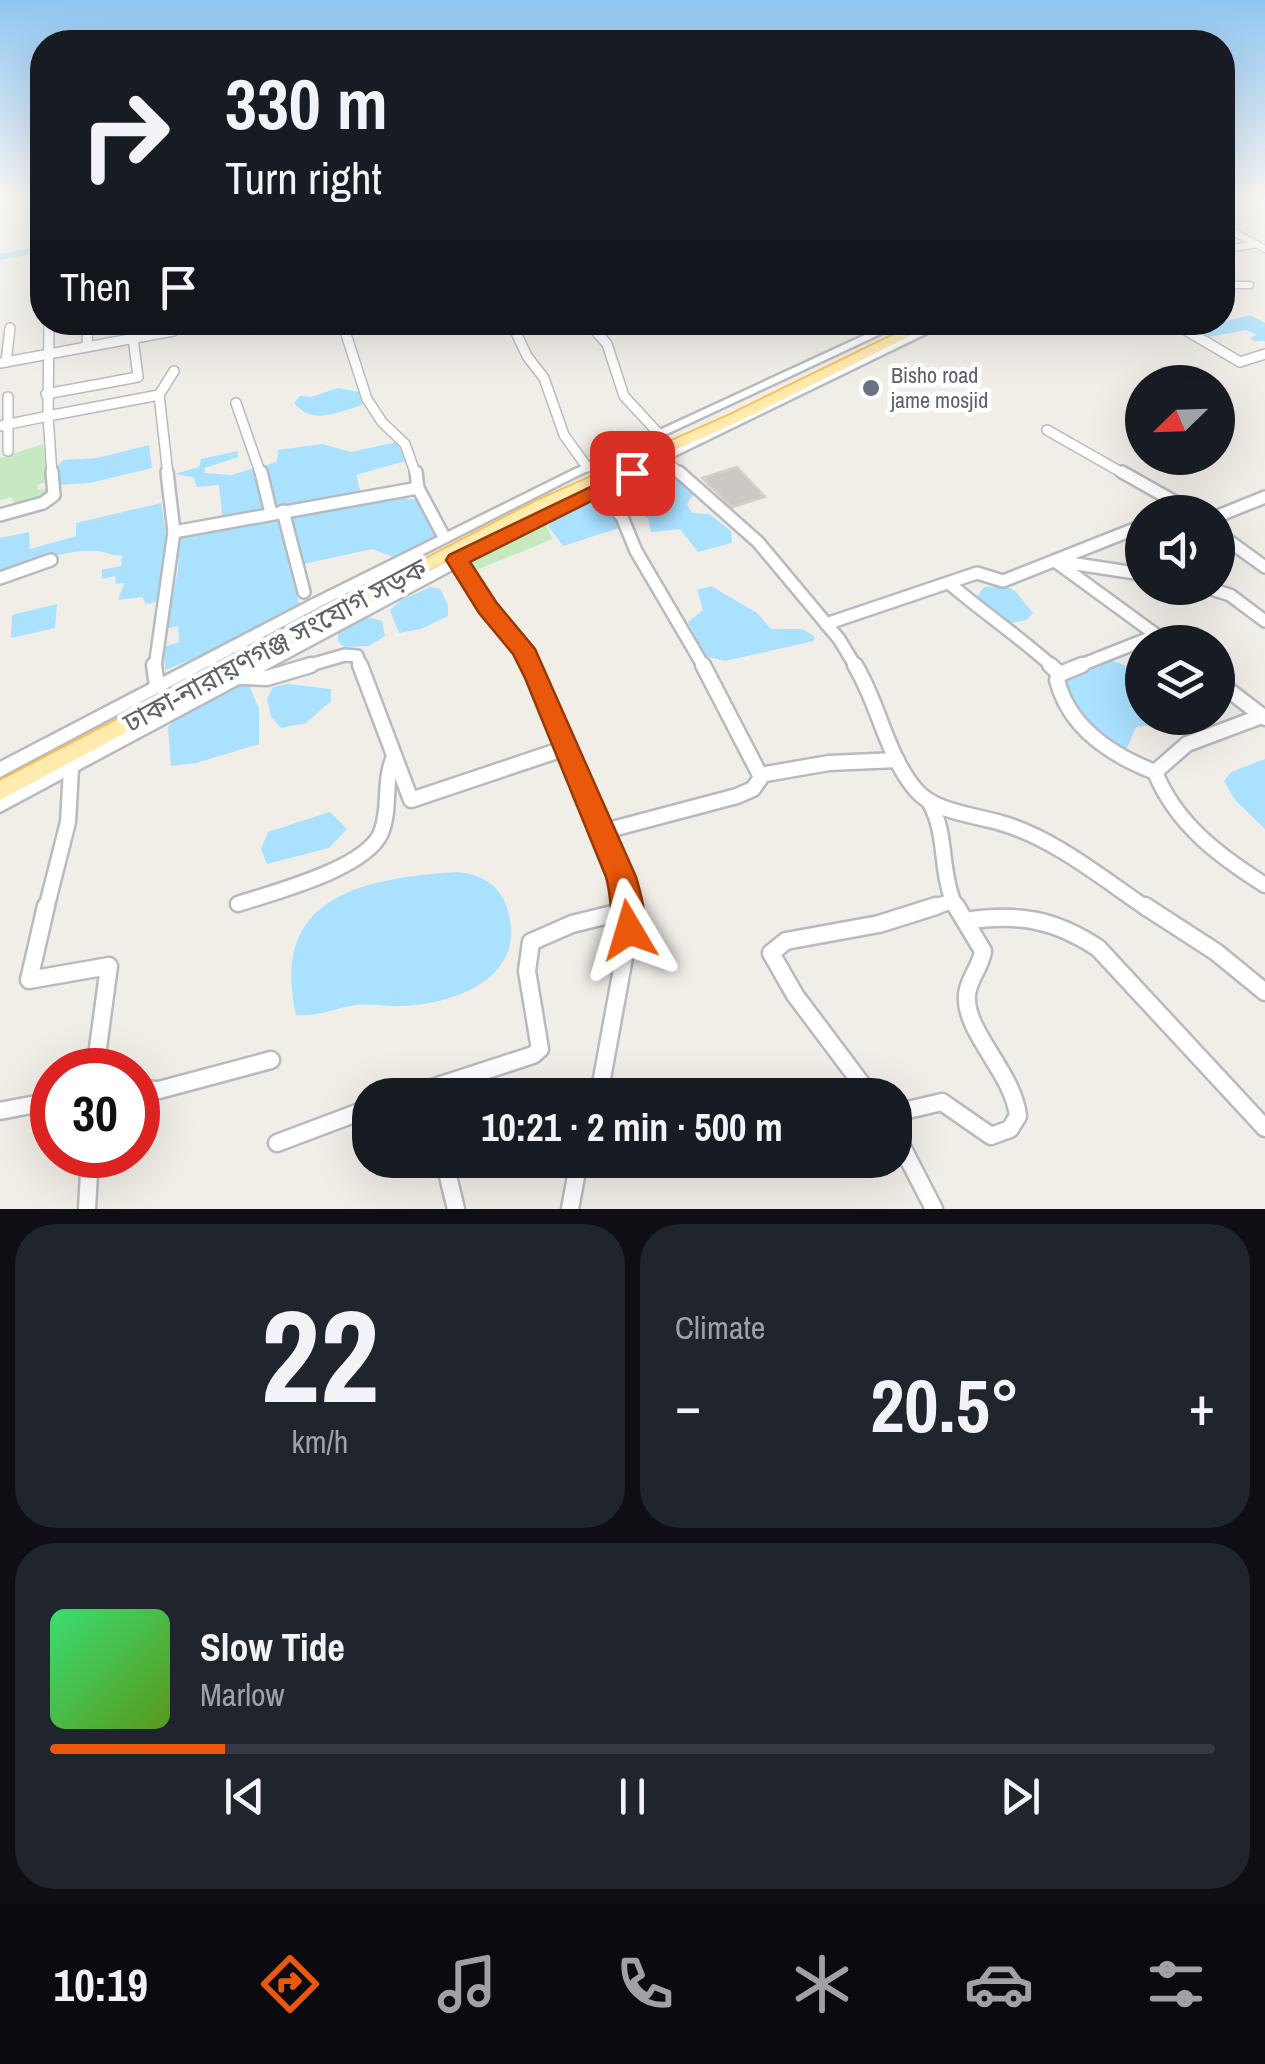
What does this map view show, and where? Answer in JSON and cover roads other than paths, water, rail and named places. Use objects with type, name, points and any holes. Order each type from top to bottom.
[{"type":"main road","name":"ঢাকা-নারায়ণগঞ্জ সংযোগ সড়ক","points":[[4,784],[504,516],[886,335]]},
{"type":"main road","name":"ঢাকা-নারায়ণগঞ্জ সংযোগ সড়ক","points":[[4,784],[542,504],[836,372],[908,335]]},
{"type":"street","points":[[1235,285],[1250,284]]},
{"type":"street","points":[[10,328],[3,363],[153,335]]},
{"type":"street","points":[[0,515],[43,503],[54,495],[46,394],[49,335]]},
{"type":"street","points":[[87,348],[88,335]]},
{"type":"street","points":[[46,394],[138,377],[133,335]]},
{"type":"street","points":[[347,335],[367,399],[376,415],[405,444],[418,488],[444,537]]},
{"type":"street","points":[[517,335],[544,378],[564,436],[587,467]]},
{"type":"street","points":[[599,335],[606,344],[624,396],[660,435]]},
{"type":"street","points":[[848,351],[878,335]]},
{"type":"street","points":[[886,347],[915,335]]},
{"type":"street","points":[[1194,335],[1240,362],[1265,354]]},
{"type":"street","points":[[157,686],[154,661],[168,591],[174,532],[159,395],[174,371]]},
{"type":"street","points":[[4,784],[71,769],[457,560],[836,372]]},
{"type":"street","points":[[4,784],[157,686],[444,537],[587,467],[770,389]]},
{"type":"street","points":[[4,425],[159,395]]},
{"type":"street","points":[[8,396],[4,425],[8,451]]},
{"type":"street","points":[[236,403],[241,406],[254,461],[266,482],[304,592]]},
{"type":"street","points":[[1047,430],[1157,495]]},
{"type":"street","points":[[664,458],[722,514],[758,542],[826,624],[858,670],[910,785],[930,802],[1006,824],[1045,843],[1216,952],[1265,992]]},
{"type":"street","points":[[174,532],[418,488]]},
{"type":"street","points":[[600,488],[622,517],[636,551],[684,628],[762,776]]},
{"type":"street","points":[[1235,509],[1265,497]]},
{"type":"street","points":[[826,624],[977,573],[1003,581],[1125,533]]},
{"type":"street","points":[[1235,545],[1265,567]]},
{"type":"street","points":[[0,578],[51,560]]},
{"type":"street","points":[[457,560],[488,608],[523,649],[626,890],[629,910],[603,1078]]},
{"type":"street","points":[[1055,561],[1125,571]]},
{"type":"street","points":[[1055,561],[1143,625]]},
{"type":"street","points":[[950,584],[998,625],[1014,631],[1060,674]]},
{"type":"street","points":[[1235,599],[1265,621]]},
{"type":"street","points":[[1060,674],[1125,652]]},
{"type":"street","points":[[241,676],[267,678],[353,653],[368,677],[411,800],[566,748]]},
{"type":"street","points":[[1060,674],[1058,691],[1069,712],[1134,766],[1155,772]]},
{"type":"street","points":[[1235,695],[1263,717]]},
{"type":"street","points":[[1155,772],[1187,744],[1263,717]]},
{"type":"street","points":[[238,904],[319,874],[370,848],[382,826],[382,794],[394,757]]},
{"type":"street","points":[[601,832],[737,796],[754,789],[762,776],[830,764],[897,760]]},
{"type":"street","points":[[71,769],[69,820],[44,906],[29,980],[109,966],[98,1048]]},
{"type":"street","points":[[1155,772],[1160,790],[1200,836],[1265,884]]},
{"type":"street","points":[[912,1106],[943,1100],[954,1104],[991,1136],[1016,1122],[1018,1102],[968,1014],[966,986],[983,958],[983,950],[945,883],[945,840],[930,802]]},
{"type":"street","points":[[857,1078],[794,995],[771,953],[798,937],[848,931],[952,901]]},
{"type":"street","points":[[473,1078],[534,1055],[540,1049],[527,970],[531,942],[572,924],[629,910]]},
{"type":"street","points":[[966,921],[1040,916],[1068,927],[1098,948],[1265,1128]]},
{"type":"street","points":[[160,1090],[271,1060]]},
{"type":"street","points":[[0,1111],[30,1105]]},
{"type":"street","points":[[277,1143],[352,1115]]},
{"type":"street","points":[[912,1173],[926,1206]]},
{"type":"street","points":[[87,1209],[89,1178]]},
{"type":"street","points":[[448,1178],[456,1209]]},
{"type":"street","points":[[570,1209],[575,1178]]},
{"type":"water","points":[[1250,315],[1265,323],[1265,341],[1253,341],[1250,338],[1257,335],[1246,330],[1235,332],[1235,319]]},
{"type":"water","points":[[338,388],[359,392],[362,405],[318,416],[294,403],[300,396],[311,397]]},
{"type":"water","points":[[397,442],[405,461],[356,475],[361,494],[273,511],[263,467],[277,461],[278,450],[322,444],[351,452]]},
{"type":"water","points":[[149,445],[152,468],[90,483],[58,485],[55,468],[63,460],[97,458]]},
{"type":"water","points":[[238,451],[238,457],[205,468],[204,473],[231,475],[255,468],[269,510],[223,521],[219,485],[197,487],[193,477],[175,474],[199,467],[201,459]]},
{"type":"water","points":[[663,464],[677,474],[693,495],[687,504],[692,513],[709,514],[731,531],[732,543],[698,552],[680,529],[651,532],[648,518],[623,505],[612,485]]},
{"type":"water","points":[[395,497],[418,500],[436,538],[394,557],[372,549],[299,565],[289,522],[291,512]]},
{"type":"water","points":[[597,498],[622,527],[563,546],[548,526],[582,501]]},
{"type":"water","points":[[161,503],[168,546],[156,602],[146,604],[142,597],[118,600],[124,583],[116,584],[115,576],[102,579],[102,570],[121,566],[122,555],[73,552],[0,575],[0,538],[29,532],[30,549],[76,536],[76,523]]},
{"type":"water","points":[[278,514],[300,608],[245,638],[165,670],[164,647],[179,642],[178,626],[166,629],[178,570],[179,536]]},
{"type":"water","points":[[711,586],[757,613],[771,629],[802,629],[814,636],[814,641],[725,661],[705,656],[688,622],[703,610],[697,590]]},
{"type":"water","points":[[1006,586],[1033,613],[1026,620],[1008,624],[976,598],[984,587]]},
{"type":"water","points":[[431,587],[440,589],[448,605],[448,616],[421,629],[399,633],[390,610],[403,599]]},
{"type":"water","points":[[57,604],[55,628],[11,638],[12,615]]},
{"type":"water","points":[[364,616],[382,621],[385,636],[369,646],[344,647],[338,641],[338,630]]},
{"type":"water","points":[[1106,658],[1125,665],[1125,735],[1133,735],[1127,748],[1097,735],[1064,686],[1069,677]]},
{"type":"water","points":[[288,684],[331,689],[331,701],[306,723],[281,728],[271,716],[267,699],[273,687]]},
{"type":"water","points":[[249,685],[259,709],[259,744],[196,763],[171,766],[168,727],[194,705],[217,693]]},
{"type":"water","points":[[1265,759],[1265,829],[1235,800],[1224,781],[1231,772]]},
{"type":"water","points":[[330,812],[347,829],[329,848],[267,864],[261,849],[268,832]]},
{"type":"water","points":[[458,872],[490,883],[508,911],[511,934],[507,953],[483,983],[444,1000],[423,1004],[348,1006],[296,1015],[291,975],[297,943],[311,919],[332,901],[358,888],[389,880]]},
{"type":"waterway","points":[[0,257],[24,252]]},
{"type":"place","name":"Bisho road jame mosjid","points":[[871,388]]}]
